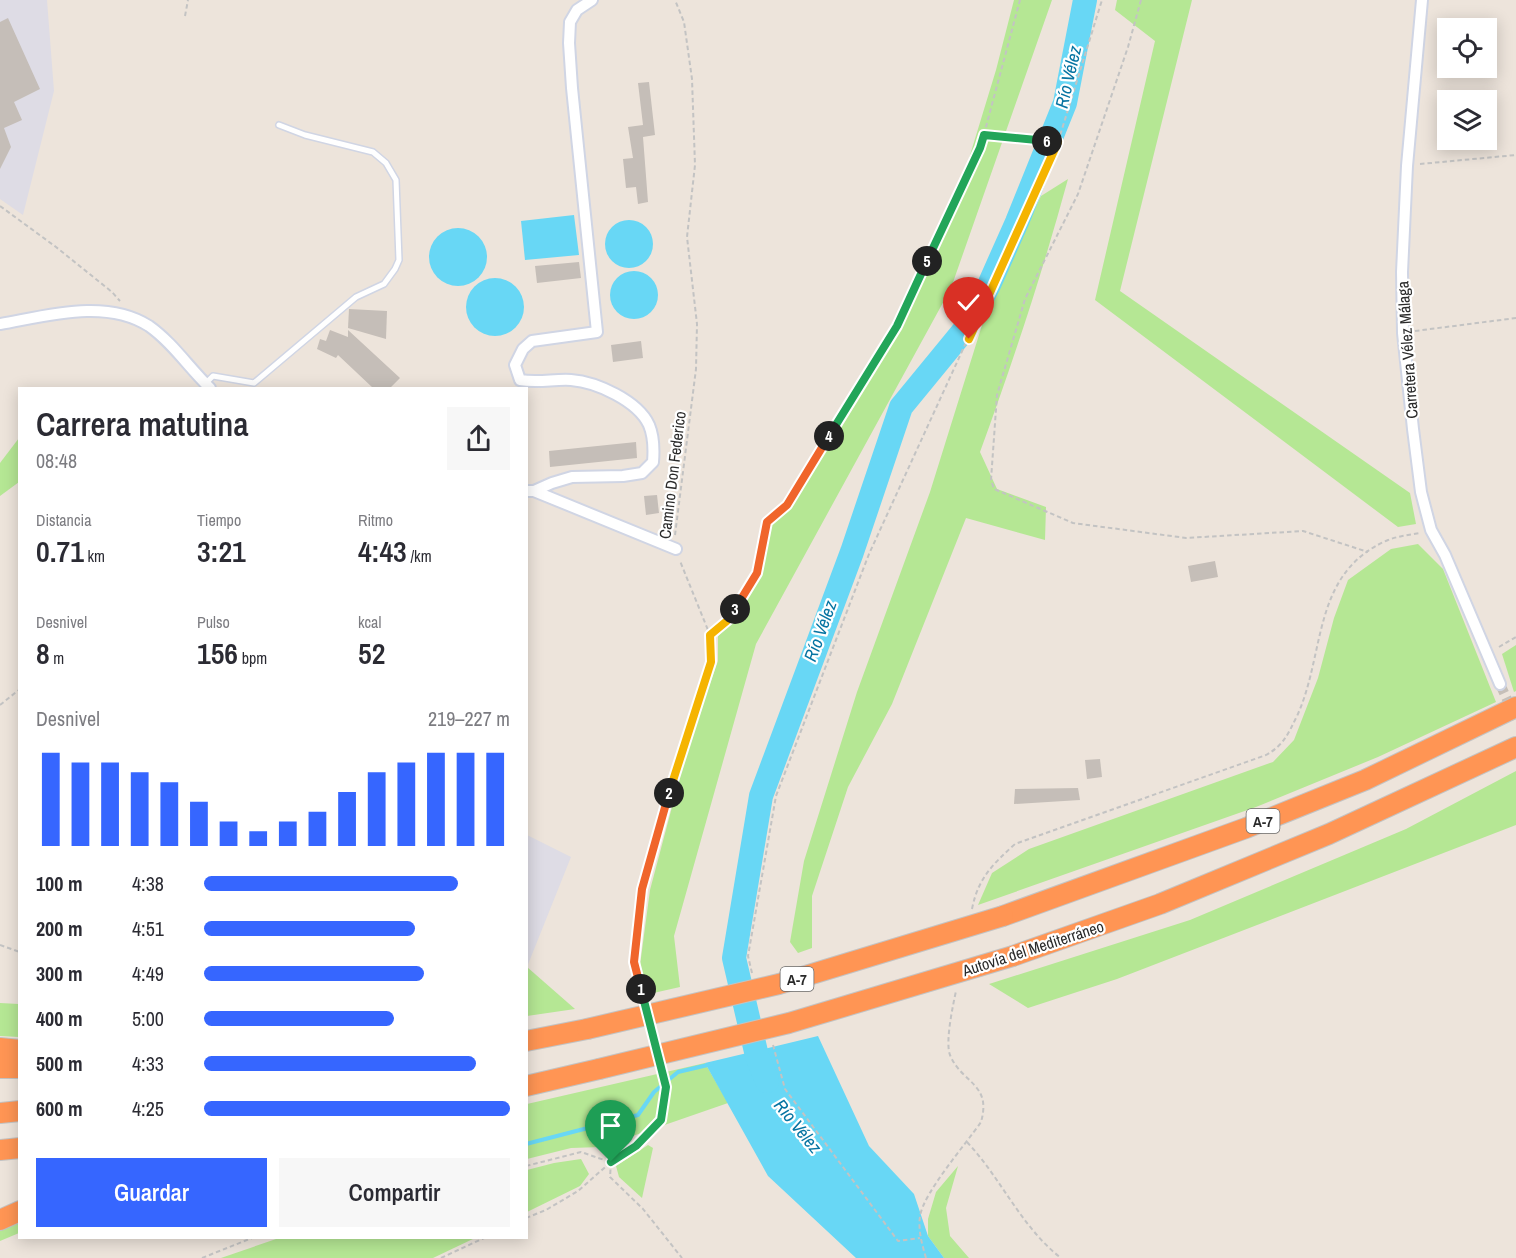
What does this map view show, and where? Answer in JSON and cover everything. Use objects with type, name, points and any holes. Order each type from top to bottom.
[{"type":"highway","name":"A-7","points":[[531,1040],[779,984],[1003,916],[1246,828],[1365,780],[1516,707]]},
{"type":"highway","name":"Autovía del Mediterráneo","points":[[528,1081],[599,1069],[789,1023],[1013,956],[1192,891],[1329,834],[1516,747]]},
{"type":"highway","points":[[0,1048],[18,1050]]},
{"type":"highway","points":[[0,1068],[18,1068]]},
{"type":"highway","points":[[528,1086],[599,1069]]},
{"type":"highway","points":[[0,1150],[18,1148]]},
{"type":"highway","points":[[0,1207],[18,1203]]},
{"type":"highway","points":[[0,1220],[18,1212]]},
{"type":"street","points":[[530,491],[572,477],[623,476],[642,473],[653,462],[654,446],[649,424],[632,405],[593,384],[574,381],[520,380],[515,366],[523,349],[532,341],[597,332],[569,43],[570,22],[577,10],[591,0]]},
{"type":"street","name":"Carretera Vélez Málaga","points":[[1422,0],[1407,166],[1402,272],[1403,333],[1420,482],[1431,530],[1445,555],[1500,684]]},
{"type":"street","points":[[0,324],[78,312],[96,311],[124,316],[150,327],[177,351],[208,386]]},
{"type":"street","points":[[530,491],[676,549]]},
{"type":"lane","points":[[208,386],[213,376],[254,383],[356,297],[384,284],[399,260],[396,180],[386,163],[373,152],[305,135],[279,124]]},
{"type":"path","points":[[185,16],[188,0]]},
{"type":"path","name":"Camino Don Federico","points":[[644,1002],[634,962],[642,889],[684,742],[711,662],[710,635],[676,549],[675,537],[696,369],[697,324],[687,237],[695,165],[692,79],[684,22],[675,0]]},
{"type":"path","points":[[710,635],[728,620],[757,573],[767,522],[787,505],[897,326],[980,148],[1020,0]]},
{"type":"path","points":[[1141,0],[1128,47],[1077,194],[1025,298],[998,395],[991,480],[994,489],[1073,523],[1186,538],[1303,531],[1368,552]]},
{"type":"path","points":[[754,978],[747,956],[776,796],[869,554],[1058,142],[1102,1]]},
{"type":"path","points":[[984,135],[1058,142]]},
{"type":"path","points":[[1407,166],[1516,155]]},
{"type":"path","points":[[0,206],[112,292],[121,303],[124,316]]},
{"type":"path","points":[[1403,333],[1516,318]]},
{"type":"path","points":[[1488,653],[1516,637]]},
{"type":"path","points":[[0,705],[18,691]]},
{"type":"path","points":[[0,945],[18,951]]},
{"type":"path","points":[[773,1045],[785,1089],[898,1240],[920,1238]]},
{"type":"path","points":[[528,1217],[546,1210],[578,1191],[611,1162],[636,1146],[661,1120],[666,1087],[661,1063]]},
{"type":"path","points":[[967,1141],[1026,1221],[1061,1258]]},
{"type":"path","points":[[528,1165],[580,1152],[611,1162]]},
{"type":"path","points":[[611,1162],[610,1177],[643,1209],[682,1258]]},
{"type":"path","points":[[202,1258],[250,1239]]},
{"type":"path","points":[[441,1258],[482,1239]]},
{"type":"shaded area","points":[[0,0],[47,0],[54,91],[23,215],[0,199]]},
{"type":"shaded area","points":[[528,836],[571,857],[528,964]]},
{"type":"green space","points":[[1014,0],[1052,0],[951,288],[756,644],[674,936],[680,987],[649,994],[640,965],[650,890],[690,739],[718,661],[718,636],[735,620],[759,575],[769,526],[790,506],[893,341],[949,224],[996,70]]},
{"type":"green space","points":[[1117,0],[1192,0],[1120,291],[1410,493],[1416,524],[1398,527],[1095,300],[1155,41],[1115,10]]},
{"type":"green space","points":[[1068,179],[1027,316],[980,452],[997,489],[1046,507],[1045,540],[966,518],[892,704],[848,787],[812,896],[812,948],[798,953],[790,942],[804,861],[857,692],[930,492],[988,306],[1041,196]]},
{"type":"green space","points":[[18,439],[18,483],[0,496],[0,463]]},
{"type":"green space","points":[[1418,544],[1443,569],[1496,702],[1378,757],[1256,807],[978,905],[992,873],[1029,849],[1273,762],[1294,740],[1318,678],[1334,618],[1348,580],[1391,549]]},
{"type":"green space","points":[[1516,645],[1516,691],[1514,692],[1502,654]]},
{"type":"green space","points":[[1516,771],[1516,825],[1117,979],[1028,1008],[989,984],[1190,920],[1406,829]]},
{"type":"green space","points":[[528,968],[575,1009],[528,1016]]},
{"type":"green space","points":[[0,1003],[18,1004],[18,1037],[0,1036]]},
{"type":"green space","points":[[705,1063],[728,1103],[601,1147],[571,1148],[528,1159],[528,1104]]},
{"type":"green space","points":[[648,1145],[653,1148],[642,1198],[619,1177],[616,1166]]},
{"type":"green space","points":[[581,1159],[589,1174],[580,1186],[528,1212],[528,1170]]},
{"type":"green space","points":[[958,1166],[946,1208],[950,1236],[969,1258],[944,1258],[928,1236],[928,1219],[936,1192]]},
{"type":"green space","points":[[18,1222],[18,1233],[0,1241],[0,1231]]},
{"type":"green space","points":[[276,1239],[473,1239],[433,1258],[221,1258]]},
{"type":"water","points":[[574,215],[579,255],[525,260],[521,221]]},
{"type":"water","points":[[629,220],[646,227],[653,244],[646,261],[629,268],[612,261],[605,244],[612,227]]},
{"type":"water","points":[[452,228],[464,228],[479,236],[487,251],[487,263],[479,278],[464,286],[452,286],[437,278],[429,263],[429,251],[437,236]]},
{"type":"water","points":[[634,271],[651,278],[658,295],[651,312],[634,319],[617,312],[610,295],[617,278]]},
{"type":"water","points":[[489,278],[501,278],[516,286],[524,301],[524,313],[516,328],[501,336],[489,336],[474,328],[466,313],[466,301],[474,286]]},
{"type":"water","points":[[818,1036],[869,1146],[914,1194],[928,1236],[944,1258],[856,1258],[768,1176],[705,1063]]},
{"type":"building","points":[[8,18],[40,89],[14,102],[22,120],[4,128],[11,147],[0,169],[0,22]]},
{"type":"building","points":[[649,82],[655,135],[643,137],[648,202],[638,204],[636,187],[626,188],[623,159],[633,158],[628,127],[643,125],[638,83]]},
{"type":"building","points":[[579,262],[581,278],[537,283],[535,266]]},
{"type":"building","points":[[349,309],[387,311],[386,339],[348,328]]},
{"type":"building","points":[[330,330],[348,337],[348,330],[400,378],[391,387],[372,387],[338,355],[336,358],[317,349],[320,339],[326,341]]},
{"type":"building","points":[[641,341],[643,358],[613,362],[611,345]]},
{"type":"building","points":[[636,442],[637,458],[550,467],[549,451]]},
{"type":"building","points":[[657,495],[659,513],[646,515],[644,496]]},
{"type":"building","points":[[1215,561],[1218,577],[1191,582],[1188,566]]},
{"type":"building","points":[[1100,759],[1102,777],[1087,779],[1085,760]]},
{"type":"building","points":[[1078,788],[1080,800],[1014,804],[1015,789]]},
{"type":"waterway","name":"Río Vélez","points":[[767,1081],[757,1056],[734,958],[761,796],[852,552],[901,407],[965,329],[989,285],[1017,222],[1065,103],[1085,0]]},
{"type":"waterway","points":[[528,1143],[638,1115],[654,1092],[678,1072],[712,1064]]},
{"type":"tunnel","points":[[1500,684],[1516,719]]},
{"type":"route","points":[[611,1162],[636,1146],[661,1120],[666,1087],[664,1074],[634,962],[642,889],[656,834],[711,662],[710,635],[728,620],[757,573],[767,522],[787,505],[897,326],[984,135],[1058,142],[969,339]]}]
